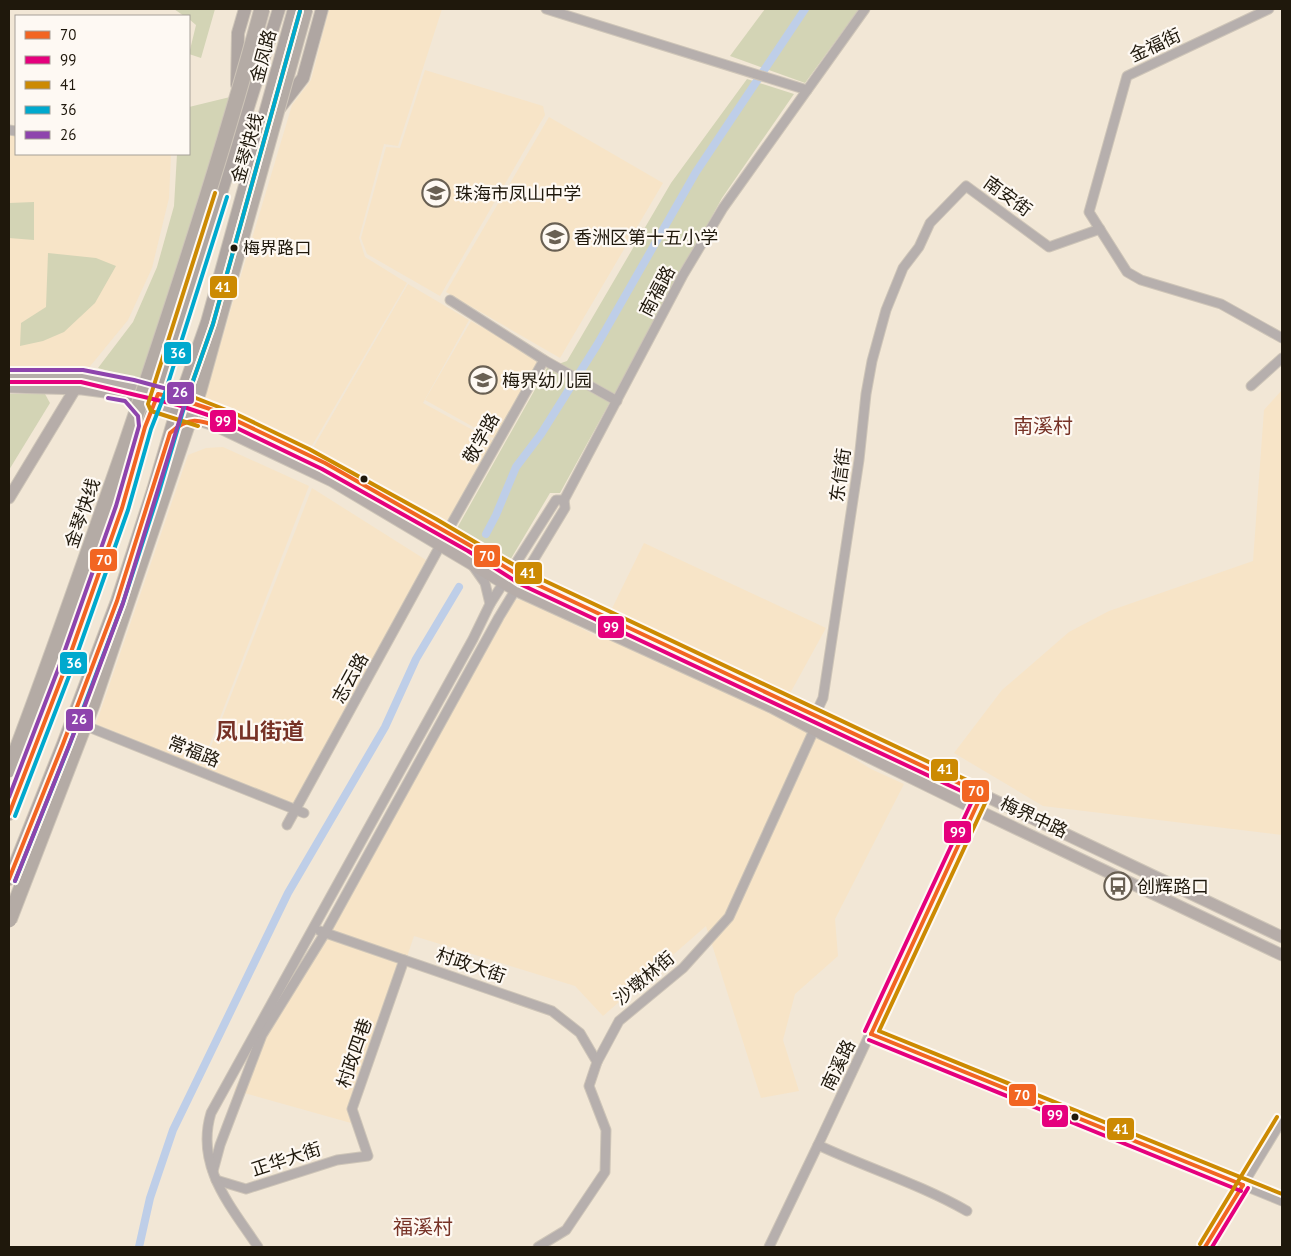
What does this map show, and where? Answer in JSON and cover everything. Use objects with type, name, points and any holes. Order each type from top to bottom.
[{"type":"highway","name":"金琴快线","points":[[9,770],[41,687],[179,288],[236,103],[262,9]]},
{"type":"highway","name":"金琴快线","points":[[9,920],[92,705],[196,399],[305,9]]},
{"type":"main road","points":[[236,150],[238,33],[244,9]]},
{"type":"main road","name":"金凤路","points":[[9,814],[65,669],[122,508],[145,427],[156,400],[279,9]]},
{"type":"main road","name":"金凤路","points":[[9,879],[72,721],[116,601],[153,490],[180,399],[207,322],[294,9]]},
{"type":"main road","points":[[260,132],[303,78],[322,9]]},
{"type":"main road","points":[[9,376],[82,376],[133,386],[156,400]]},
{"type":"main road","points":[[9,386],[75,389],[156,400]]},
{"type":"main road","points":[[9,498],[75,389]]},
{"type":"main road","points":[[128,395],[144,414],[145,427]]},
{"type":"main road","name":"梅界中路","points":[[156,400],[180,399],[216,411],[325,464],[447,532],[523,578],[1282,937]]},
{"type":"main road","name":"梅界中路","points":[[156,400],[176,412],[202,420],[332,481],[515,590],[771,707],[975,809],[1282,955]]},
{"type":"main road","points":[[170,432],[181,423],[202,420]]},
{"type":"street","points":[[546,9],[808,90]]},
{"type":"street","name":"南福路","points":[[564,500],[683,275],[723,208],[865,9]]},
{"type":"street","name":"金福街","points":[[1100,229],[1089,212],[1128,76],[1269,9]]},
{"type":"street","name":"南安街","points":[[918,247],[930,223],[966,186],[1049,247],[1100,229]]},
{"type":"street","points":[[1100,229],[1127,272],[1141,280],[1221,304],[1282,338]]},
{"type":"street","name":"东信街","points":[[815,715],[824,698],[872,361],[886,310],[903,268],[918,247]]},
{"type":"street","points":[[450,300],[544,360],[617,401]]},
{"type":"street","points":[[1251,386],[1282,358]]},
{"type":"street","name":"敬学路","points":[[447,532],[544,360]]},
{"type":"street","points":[[214,1175],[220,1145],[262,1035],[325,933],[515,590],[565,508],[564,500],[556,500],[490,604],[313,929],[210,1113],[206,1129],[208,1160],[214,1175],[220,1190],[258,1247]]},
{"type":"street","points":[[418,532],[425,520]]},
{"type":"street","name":"志云路","points":[[287,825],[300,811],[440,546]]},
{"type":"street","points":[[473,565],[485,583],[490,604]]},
{"type":"street","name":"常福路","points":[[72,721],[300,811]]},
{"type":"street","name":"沙墩林街","points":[[538,1247],[566,1230],[605,1172],[606,1130],[589,1086],[597,1062],[619,1021],[683,968],[729,916],[814,730]]},
{"type":"street","name":"南溪路","points":[[769,1247],[871,1034],[982,794]]},
{"type":"street","name":"村政大街","points":[[313,929],[552,1010],[580,1033],[597,1062]]},
{"type":"street","name":"村政四巷","points":[[368,1156],[352,1109],[404,960]]},
{"type":"street","points":[[871,1034],[1282,1201]]},
{"type":"street","points":[[1205,1247],[1282,1120]]},
{"type":"street","points":[[818,1145],[950,1201],[967,1211]]},
{"type":"street","name":"正华大街","points":[[214,1175],[246,1189],[337,1160],[368,1156]]},
{"type":"shaded area","points":[[329,9],[442,9],[398,146],[384,144],[359,238],[365,257],[407,283],[310,449],[204,399],[292,105],[311,80]]},
{"type":"shaded area","name":"珠海市凤山中学","points":[[425,70],[543,106],[545,115],[440,296],[367,254],[361,238],[386,147],[400,148]]},
{"type":"shaded area","name":"香洲区第十五小学","points":[[549,117],[663,183],[560,358],[446,292]]},
{"type":"shaded area","points":[[9,128],[15,128],[15,155],[171,155],[169,198],[152,268],[128,320],[82,376],[9,376]]},
{"type":"shaded area","points":[[408,284],[469,320],[423,403],[493,441],[446,525],[312,450]]},
{"type":"shaded area","name":"梅界幼儿园","points":[[471,321],[540,360],[495,439],[425,400]]},
{"type":"shaded area","points":[[1282,390],[1282,835],[1043,806],[954,753],[1002,690],[1069,632],[1109,611],[1253,561],[1264,410]]},
{"type":"shaded area","points":[[223,447],[309,486],[201,767],[96,724],[188,455],[206,448]]},
{"type":"shaded area","points":[[312,488],[426,560],[294,805],[203,767]]},
{"type":"shaded area","points":[[644,543],[826,628],[782,708],[826,741],[871,769],[904,784],[835,919],[838,956],[795,994],[783,1040],[799,1091],[761,1098],[706,926],[603,1016],[575,986],[414,936],[351,1123],[234,1090],[504,598],[529,601],[598,637]]},
{"type":"green space","points":[[174,9],[215,9],[201,58],[190,54],[196,25],[190,20],[190,15],[183,15]]},
{"type":"green space","points":[[765,9],[859,9],[805,83],[730,56]]},
{"type":"green space","points":[[747,79],[794,94],[722,198],[560,493],[550,493],[509,562],[456,530],[547,368],[567,361],[671,183]]},
{"type":"green space","points":[[230,97],[145,381],[98,368],[133,322],[157,267],[174,206],[177,155],[190,155],[190,107]]},
{"type":"green space","points":[[34,202],[34,240],[9,238],[9,203]]},
{"type":"green space","points":[[48,253],[96,258],[116,266],[95,303],[64,332],[43,341],[20,346],[21,323],[46,307]]},
{"type":"green space","points":[[9,394],[45,394],[50,403],[9,470]]},
{"type":"waterway","points":[[486,534],[516,467],[541,434],[597,345],[696,172],[805,9]]},
{"type":"waterway","points":[[139,1247],[150,1198],[173,1130],[288,893],[385,727],[416,659],[459,587]]},
{"type":"transit line","name":"41","points":[[300,11],[213,324],[188,395],[234,413],[309,449],[436,519],[526,572],[986,789],[988,797],[879,1031],[1282,1194]]},
{"type":"transit line","name":"36","points":[[15,881],[123,603],[186,401],[213,324],[300,11]]},
{"type":"transit line","name":"41","points":[[198,426],[151,411],[148,404],[215,193]]},
{"type":"transit line","name":"36","points":[[15,816],[71,671],[128,510],[151,429],[164,396],[227,197]]},
{"type":"transit line","name":"26","points":[[9,370],[83,370],[134,380],[182,393],[186,399],[123,603],[84,708],[15,881]]},
{"type":"transit line","name":"99","points":[[9,382],[81,382],[178,405],[214,417],[322,469],[468,551],[520,584],[974,797],[865,1031]]},
{"type":"transit line","name":"70","points":[[9,814],[65,669],[122,508],[145,427],[158,394],[180,399],[216,411],[325,463],[471,546],[523,578],[982,794],[871,1034]]},
{"type":"transit line","name":"26","points":[[9,797],[59,667],[116,506],[139,426],[138,416],[125,401],[108,398]]},
{"type":"transit line","name":"70","points":[[9,879],[117,601],[170,433],[183,424],[194,421],[200,421],[221,428]]},
{"type":"transit line","name":"70","points":[[871,1034],[1243,1185]]},
{"type":"transit line","name":"99","points":[[869,1040],[1241,1191]]},
{"type":"transit line","name":"41","points":[[1200,1244],[1277,1117]]},
{"type":"transit line","name":"70","points":[[1205,1247],[1243,1185]]},
{"type":"transit line","name":"99","points":[[1212,1247],[1248,1188]]},
{"type":"place","name":"珠海市凤山中学","points":[[436,193]]},
{"type":"place","name":"香洲区第十五小学","points":[[555,237]]},
{"type":"place","name":"梅界路口","points":[[234,248]]},
{"type":"place","name":"梅界幼儿园","points":[[483,380]]},
{"type":"place","name":"创辉路口","points":[[1118,886]]},
{"type":"district","name":"南溪村","points":[[1043,426]]},
{"type":"district","name":"凤山街道","points":[[260,731]]},
{"type":"district","name":"福溪村","points":[[423,1227]]}]
